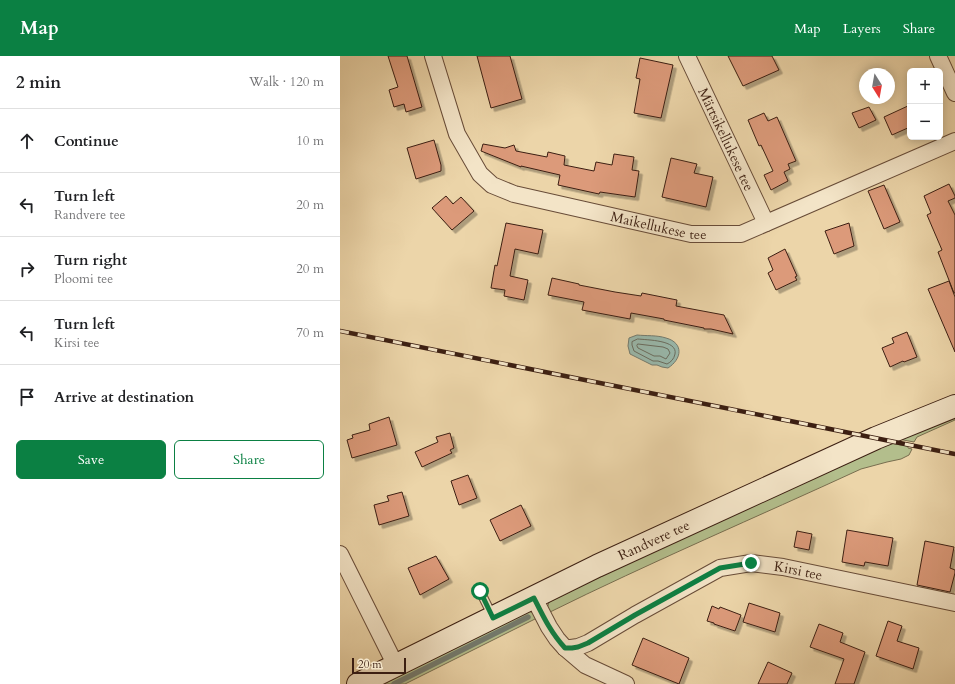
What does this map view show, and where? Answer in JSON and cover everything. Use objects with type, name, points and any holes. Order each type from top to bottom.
[{"type":"street","name":"Maikellukese tee","points":[[433,56],[457,134],[480,174],[492,185],[514,194],[691,234],[741,234],[955,141]]},
{"type":"street","name":"Märtsikellukese tee","points":[[687,56],[766,223]]},
{"type":"street","points":[[938,56],[955,93]]},
{"type":"street","name":"Randvere tee","points":[[358,684],[597,566],[876,438],[949,408]]},
{"type":"street","points":[[340,554],[396,666]]},
{"type":"street","name":"Kirsi tee","points":[[565,648],[578,647],[588,643],[720,568],[751,563],[783,567],[955,602]]},
{"type":"street","points":[[534,598],[549,627],[565,648],[585,665],[626,684]]},
{"type":"lane","points":[[480,591],[493,618]]},
{"type":"green space","points":[[955,415],[955,420],[917,437],[914,442],[898,439]]},
{"type":"green space","points":[[888,443],[908,446],[908,448],[912,449],[909,455],[901,459],[861,469],[548,613],[547,609],[549,602],[663,546]]},
{"type":"green space","points":[[529,611],[536,615],[537,618],[405,684],[383,684]]},
{"type":"water","points":[[637,335],[659,336],[672,340],[678,347],[679,352],[676,360],[668,368],[652,365],[630,354],[628,346],[629,338]]},
{"type":"building","points":[[388,56],[407,56],[422,107],[406,112],[404,104],[394,107],[389,90],[398,87]]},
{"type":"building","points":[[477,56],[510,56],[522,99],[491,108]]},
{"type":"building","points":[[728,56],[772,56],[779,70],[743,86]]},
{"type":"building","points":[[640,58],[673,65],[661,118],[634,113],[640,79],[636,78]]},
{"type":"building","points":[[907,106],[907,128],[892,135],[884,117]]},
{"type":"building","points":[[869,107],[876,120],[859,128],[852,113]]},
{"type":"building","points":[[764,113],[768,121],[777,117],[796,161],[788,164],[790,169],[784,172],[788,181],[771,190],[764,175],[773,171],[761,145],[759,146],[748,120]]},
{"type":"building","points":[[434,140],[441,165],[441,171],[416,179],[407,148]]},
{"type":"building","points":[[483,144],[505,148],[514,145],[516,151],[547,157],[548,152],[565,156],[564,165],[594,171],[596,162],[612,165],[614,154],[634,157],[632,170],[639,171],[635,197],[600,192],[599,194],[558,185],[560,175],[521,167],[481,151]]},
{"type":"building","points":[[671,158],[697,164],[694,173],[713,177],[706,207],[662,197]]},
{"type":"building","points":[[949,184],[955,196],[955,198],[948,201],[955,215],[955,293],[938,252],[942,250],[927,215],[931,213],[924,196]]},
{"type":"building","points":[[884,185],[900,222],[884,229],[868,191]]},
{"type":"building","points":[[446,196],[453,204],[461,197],[474,211],[452,230],[432,208]]},
{"type":"building","points":[[506,223],[543,230],[538,254],[515,249],[510,276],[528,280],[524,300],[504,296],[505,290],[491,288],[495,265],[497,266]]},
{"type":"building","points":[[849,223],[854,246],[834,254],[825,231]]},
{"type":"building","points":[[785,249],[797,276],[795,277],[797,280],[776,290],[768,273],[773,270],[768,258]]},
{"type":"building","points":[[552,278],[615,292],[641,296],[642,293],[677,300],[676,306],[724,315],[733,334],[631,313],[630,319],[582,310],[584,302],[548,295]]},
{"type":"building","points":[[949,281],[955,297],[955,352],[928,289]]},
{"type":"building","points":[[907,332],[917,357],[890,367],[882,348],[894,343],[892,338]]},
{"type":"building","points":[[389,417],[397,445],[352,458],[347,440],[353,438],[352,435],[370,430],[369,424]]},
{"type":"building","points":[[450,433],[454,448],[450,450],[452,453],[422,467],[415,452],[438,442],[436,437]]},
{"type":"building","points":[[468,475],[477,498],[459,505],[451,481]]},
{"type":"building","points":[[402,492],[409,516],[379,525],[374,505],[389,501],[387,496]]},
{"type":"building","points":[[521,505],[531,526],[500,541],[490,520]]},
{"type":"building","points":[[847,530],[893,538],[888,566],[865,562],[864,566],[842,562]]},
{"type":"building","points":[[797,531],[812,534],[809,550],[794,547]]},
{"type":"building","points":[[925,541],[954,547],[950,568],[955,570],[955,573],[950,592],[917,585]]},
{"type":"building","points":[[436,556],[449,579],[420,595],[408,568]]},
{"type":"building","points":[[749,603],[780,613],[775,632],[743,622]]},
{"type":"building","points":[[712,606],[719,609],[720,607],[741,615],[735,631],[707,621]]},
{"type":"building","points":[[888,621],[902,626],[897,641],[919,648],[913,669],[876,656]]},
{"type":"building","points":[[819,624],[843,633],[840,642],[865,652],[854,684],[835,684],[844,659],[810,647]]},
{"type":"building","points":[[643,638],[689,658],[679,684],[632,665]]},
{"type":"building","points":[[768,662],[792,673],[787,684],[758,684]]},
{"type":"waterway","points":[[394,684],[528,617]]},
{"type":"railway","points":[[340,331],[955,454]]},
{"type":"route","points":[[480,591],[493,618],[534,598],[557,639],[565,648],[572,648],[588,643],[720,568],[751,563]]}]
